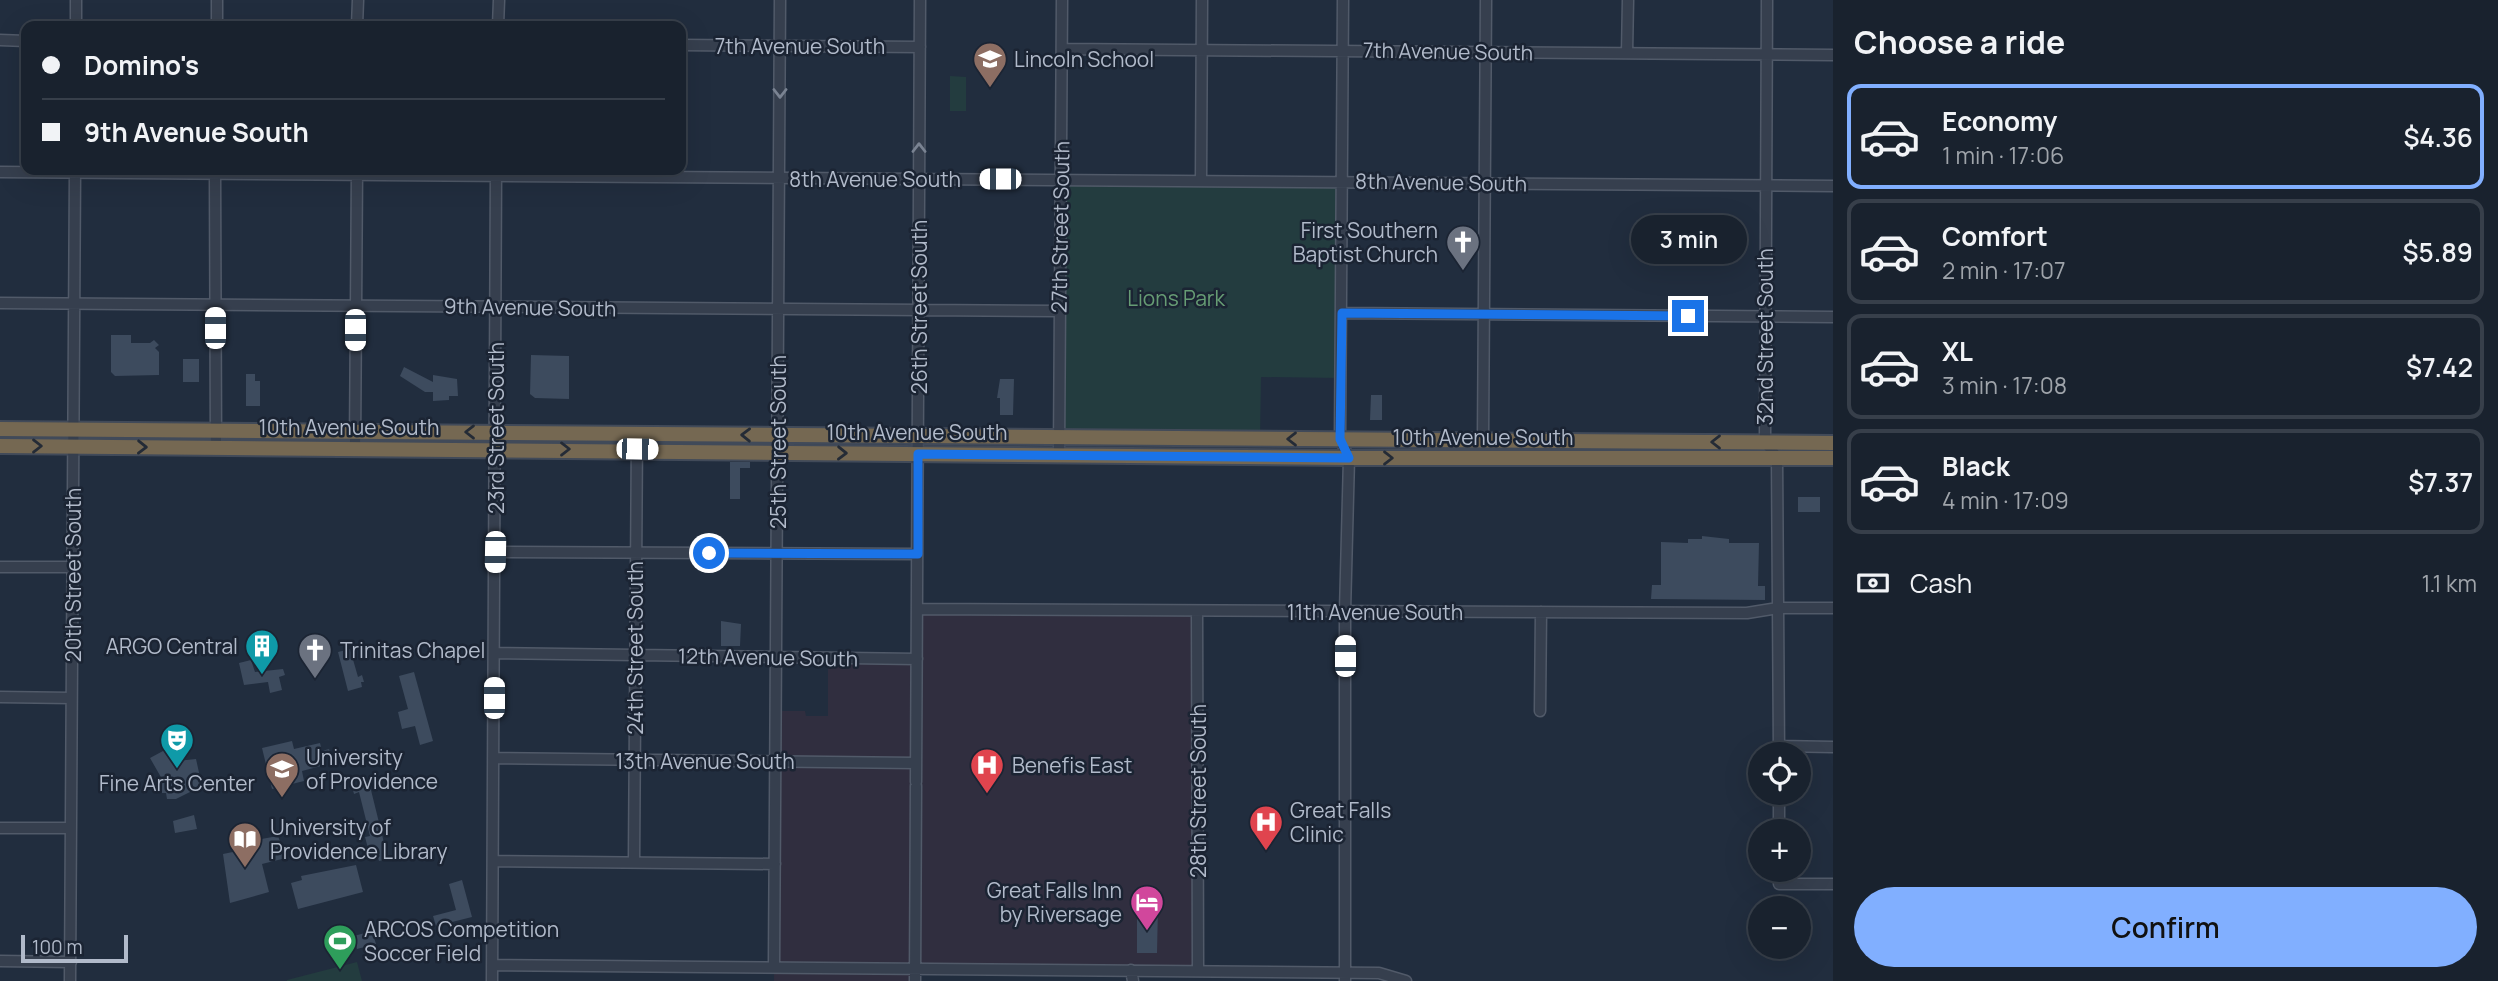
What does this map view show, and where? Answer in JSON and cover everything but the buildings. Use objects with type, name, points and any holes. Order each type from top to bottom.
[{"type":"highway","name":"10th Avenue South","points":[[0,429],[1833,443]]},
{"type":"highway","name":"10th Avenue South","points":[[0,446],[637,449],[1349,458],[1833,458]]},
{"type":"street","points":[[76,0],[76,21]]},
{"type":"street","points":[[216,21],[217,0]]},
{"type":"street","points":[[357,21],[358,0]]},
{"type":"street","points":[[498,21],[499,0]]},
{"type":"street","name":"25th Street South","points":[[774,967],[780,0]]},
{"type":"street","name":"26th Street South","points":[[915,981],[920,0]]},
{"type":"street","name":"27th Street South","points":[[1059,454],[1062,0]]},
{"type":"street","points":[[1201,180],[1202,0]]},
{"type":"street","points":[[1343,0],[1340,439],[1349,458],[1345,612],[1345,977]]},
{"type":"street","points":[[1483,441],[1486,0]]},
{"type":"street","points":[[1627,53],[1628,0]]},
{"type":"street","name":"32nd Street South","points":[[1767,0],[1765,442],[1777,457]]},
{"type":"street","points":[[0,40],[21,41]]},
{"type":"street","name":"7th Avenue South","points":[[686,45],[920,47]]},
{"type":"street","name":"7th Avenue South","points":[[1062,49],[1833,55]]},
{"type":"street","name":"8th Avenue South","points":[[0,172],[21,172]]},
{"type":"street","name":"20th Street South","points":[[70,981],[75,175]]},
{"type":"street","points":[[215,175],[215,449]]},
{"type":"street","points":[[355,448],[358,175]]},
{"type":"street","name":"23rd Street South","points":[[492,981],[496,175]]},
{"type":"street","name":"8th Avenue South","points":[[609,175],[1833,186]]},
{"type":"street","name":"9th Avenue South","points":[[0,303],[1059,312]]},
{"type":"street","points":[[1342,313],[1833,317]]},
{"type":"street","name":"24th Street South","points":[[634,862],[637,433]]},
{"type":"street","points":[[1777,457],[1779,742]]},
{"type":"street","points":[[495,552],[918,554]]},
{"type":"street","points":[[0,567],[73,567]]},
{"type":"street","name":"11th Avenue South","points":[[917,609],[1746,613],[1778,608],[1833,608]]},
{"type":"street","name":"28th Street South","points":[[1197,611],[1198,971]]},
{"type":"street","points":[[1540,711],[1541,612]]},
{"type":"street","name":"12th Avenue South","points":[[494,653],[917,659]]},
{"type":"street","points":[[0,697],[71,698]]},
{"type":"street","points":[[1811,748],[1833,747]]},
{"type":"street","name":"13th Avenue South","points":[[493,758],[916,762]]},
{"type":"street","points":[[0,828],[71,828]]},
{"type":"street","points":[[493,861],[775,864]]},
{"type":"street","points":[[1779,882],[1833,884]]},
{"type":"street","points":[[0,961],[71,962]]},
{"type":"street","points":[[492,965],[915,968],[1132,976],[1198,971],[1345,977],[1379,973],[1406,981]]},
{"type":"shaded area","name":"Benefis East","points":[[917,609],[1197,611],[1198,971],[916,969],[915,981],[774,981],[776,711],[805,711],[806,716],[828,716],[828,658],[917,659]]},
{"type":"green space","points":[[950,76],[966,77],[966,111],[950,111]]},
{"type":"green space","name":"Lions Park","points":[[1060,180],[1342,181],[1341,378],[1261,377],[1260,439],[1058,438]]},
{"type":"green space","name":"ARCOS Competition Soccer Field","points":[[357,962],[362,981],[287,981],[287,980]]},
{"type":"place","name":"Lincoln School","points":[[990,89]]},
{"type":"place","name":"First Southern Baptist Church","points":[[1463,272]]},
{"type":"place","name":"ARGO Central","points":[[262,676]]},
{"type":"place","name":"Trinitas Chapel","points":[[315,680]]},
{"type":"place","name":"Fine Arts Center","points":[[177,770]]},
{"type":"place","name":"Benefis East","points":[[987,795]]},
{"type":"place","name":"University of Providence","points":[[282,799]]},
{"type":"place","name":"Great Falls Clinic","points":[[1266,852]]},
{"type":"place","name":"University of Providence Library","points":[[245,869]]},
{"type":"place","name":"Great Falls Inn by Riversage","points":[[1147,932]]},
{"type":"place","name":"ARCOS Competition Soccer Field","points":[[340,971]]},
{"type":"route","points":[[709,553],[918,554],[918,454],[1349,458],[1340,439],[1342,313],[1688,316]]}]
